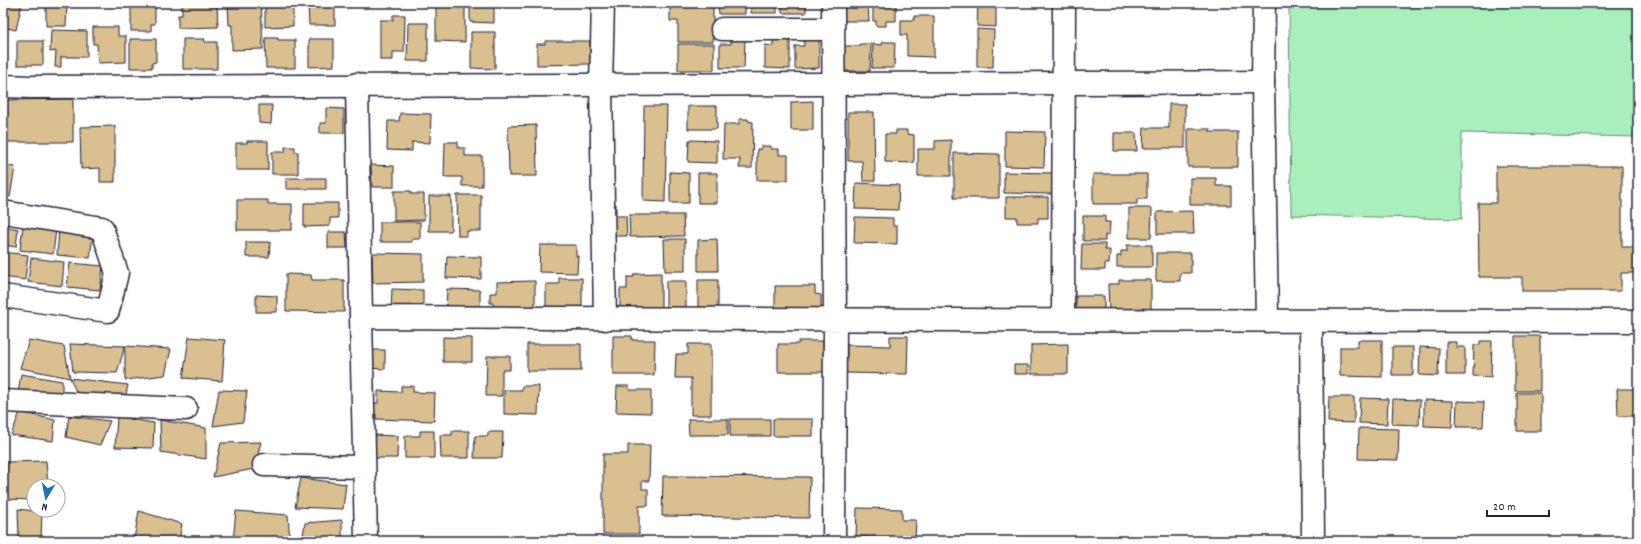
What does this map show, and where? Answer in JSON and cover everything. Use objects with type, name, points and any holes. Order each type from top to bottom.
[{"type":"street","points":[[603,3],[601,86],[605,319]]},
{"type":"street","points":[[833,3],[835,321],[834,541]]},
{"type":"street","points":[[1063,319],[1064,3]]},
{"type":"street","points":[[1264,3],[1263,82],[1267,321]]},
{"type":"street","points":[[722,29],[833,29]]},
{"type":"street","points":[[3,86],[357,84],[601,86],[1263,82]]},
{"type":"street","points":[[357,84],[366,541]]},
{"type":"street","points":[[3,212],[102,228],[117,273],[108,311],[3,296]]},
{"type":"street","points":[[361,317],[835,321],[1063,319],[1267,321],[1638,321]]},
{"type":"street","points":[[1311,321],[1313,541]]},
{"type":"street","points":[[3,400],[186,409]]},
{"type":"street","points":[[264,465],[364,467]]},
{"type":"green space","points":[[1289,3],[1637,3],[1636,137],[1462,133],[1462,219],[1291,215]]},
{"type":"building","points":[[3,3],[22,3],[16,30],[3,27]]},
{"type":"building","points":[[46,3],[60,3],[60,6],[67,6],[66,26],[46,26]]},
{"type":"building","points":[[131,3],[155,3],[155,24],[151,24],[151,31],[131,31]]},
{"type":"building","points":[[217,3],[218,27],[178,28],[178,15],[182,15],[182,4]]},
{"type":"building","points":[[228,3],[261,3],[263,49],[232,50],[232,25],[229,25]]},
{"type":"building","points":[[265,3],[293,3],[293,26],[265,27]]},
{"type":"building","points":[[308,3],[335,3],[335,25],[309,25]]},
{"type":"building","points":[[436,3],[465,3],[465,42],[436,41]]},
{"type":"building","points":[[470,3],[494,3],[494,23],[470,22]]},
{"type":"building","points":[[646,3],[663,3],[663,6],[646,6]]},
{"type":"building","points":[[670,3],[713,3],[713,42],[678,42],[678,21],[670,21]]},
{"type":"building","points":[[718,3],[745,3],[745,14],[719,14]]},
{"type":"building","points":[[751,3],[777,3],[777,13],[751,13]]},
{"type":"building","points":[[782,3],[806,3],[806,13],[782,13]]},
{"type":"building","points":[[844,3],[868,3],[869,21],[844,21]]},
{"type":"building","points":[[873,3],[896,3],[896,21],[886,21],[886,26],[876,26],[876,21],[873,21]]},
{"type":"building","points":[[978,3],[996,3],[996,27],[977,26]]},
{"type":"building","points":[[393,15],[405,15],[404,52],[393,52],[393,60],[380,60],[380,20],[393,20]]},
{"type":"building","points":[[914,16],[934,16],[934,57],[907,56],[907,35],[901,35],[901,20],[914,20]]},
{"type":"building","points":[[408,23],[428,23],[428,61],[407,61]]},
{"type":"building","points":[[93,27],[118,27],[118,36],[126,36],[126,62],[98,63],[97,44],[93,44]]},
{"type":"building","points":[[977,29],[994,30],[993,67],[977,67]]},
{"type":"building","points":[[51,30],[87,31],[87,57],[61,57],[61,67],[55,67],[56,51],[50,52]]},
{"type":"building","points":[[471,32],[495,32],[495,69],[471,68]]},
{"type":"building","points":[[265,38],[295,40],[295,68],[266,68]]},
{"type":"building","points":[[130,39],[156,39],[156,62],[152,63],[152,68],[130,68]]},
{"type":"building","points":[[183,39],[205,39],[204,42],[217,42],[217,69],[183,69]]},
{"type":"building","points":[[309,39],[334,39],[334,66],[309,67]]},
{"type":"building","points":[[790,39],[790,69],[765,68],[765,45],[773,46],[773,40]]},
{"type":"building","points":[[731,40],[745,40],[744,68],[720,68],[720,44],[731,44]]},
{"type":"building","points":[[804,40],[819,40],[819,68],[795,69],[795,46],[804,46]]},
{"type":"building","points":[[17,41],[43,41],[43,65],[17,65]]},
{"type":"building","points":[[545,41],[590,41],[590,64],[537,65],[537,44],[545,44]]},
{"type":"building","points":[[882,42],[895,42],[894,68],[872,68],[873,44],[882,45]]},
{"type":"building","points":[[678,44],[714,44],[714,70],[678,70]]},
{"type":"building","points":[[860,44],[871,44],[870,71],[842,71],[842,46],[860,46]]},
{"type":"building","points":[[73,99],[73,142],[3,142],[3,130],[7,130],[7,100]]},
{"type":"building","points":[[813,101],[813,130],[791,130],[791,102]]},
{"type":"building","points":[[1169,104],[1185,104],[1185,148],[1143,148],[1144,128],[1169,128]]},
{"type":"building","points":[[259,105],[272,105],[271,124],[259,123]]},
{"type":"building","points":[[644,106],[667,106],[665,202],[643,201]]},
{"type":"building","points":[[688,106],[717,106],[717,129],[688,129]]},
{"type":"building","points":[[326,108],[344,109],[344,133],[320,133],[320,123],[326,123]]},
{"type":"building","points":[[848,112],[874,112],[875,181],[863,181],[862,161],[848,161]]},
{"type":"building","points":[[400,113],[431,114],[430,143],[412,142],[412,151],[387,150],[388,121],[399,121]]},
{"type":"building","points":[[739,119],[748,119],[748,121],[753,122],[752,168],[739,168],[740,159],[723,159],[724,124],[739,124]]},
{"type":"building","points":[[536,125],[537,176],[509,176],[508,126]]},
{"type":"building","points":[[115,126],[115,182],[100,182],[100,168],[81,169],[80,127]]},
{"type":"building","points":[[1188,129],[1210,129],[1210,132],[1238,132],[1238,167],[1188,167]]},
{"type":"building","points":[[896,130],[907,130],[907,134],[914,135],[914,163],[885,162],[885,134],[896,134]]},
{"type":"building","points":[[1005,131],[1045,132],[1044,167],[1005,166]]},
{"type":"building","points":[[1114,133],[1136,133],[1137,151],[1114,151]]},
{"type":"building","points":[[689,140],[717,141],[717,163],[688,162]]},
{"type":"building","points":[[951,140],[951,176],[918,176],[918,149],[935,149],[935,141]]},
{"type":"building","points":[[247,141],[268,141],[268,170],[236,170],[236,143],[247,143]]},
{"type":"building","points":[[445,142],[458,142],[458,148],[465,148],[465,156],[482,156],[482,186],[462,186],[462,177],[444,177]]},
{"type":"building","points":[[761,146],[771,146],[771,149],[779,149],[779,155],[788,155],[788,180],[757,180],[757,149],[761,149]]},
{"type":"building","points":[[285,147],[295,147],[295,152],[298,152],[298,174],[272,174],[272,152],[285,152]]},
{"type":"building","points":[[954,153],[999,154],[999,198],[954,198]]},
{"type":"building","points":[[3,165],[15,167],[10,197],[3,195]]},
{"type":"building","points":[[371,165],[394,166],[394,187],[372,187]]},
{"type":"building","points":[[1496,166],[1622,166],[1622,247],[1638,247],[1638,273],[1621,273],[1621,291],[1522,291],[1522,277],[1479,277],[1478,203],[1496,203]]},
{"type":"building","points":[[670,172],[689,173],[689,203],[670,203]]},
{"type":"building","points":[[1004,172],[1053,173],[1052,194],[1004,193]]},
{"type":"building","points":[[698,173],[717,173],[717,203],[698,203]]},
{"type":"building","points":[[1093,174],[1147,174],[1147,199],[1137,199],[1137,204],[1093,204]]},
{"type":"building","points":[[286,178],[326,178],[326,189],[286,189]]},
{"type":"building","points":[[1190,178],[1216,178],[1216,186],[1231,186],[1231,205],[1190,205]]},
{"type":"building","points":[[856,183],[899,185],[898,210],[855,209]]},
{"type":"building","points":[[394,191],[411,191],[411,194],[424,194],[424,220],[394,221]]},
{"type":"building","points":[[457,195],[481,195],[481,231],[467,231],[467,236],[458,236]]},
{"type":"building","points":[[429,196],[451,196],[451,231],[429,231]]},
{"type":"building","points":[[1006,197],[1048,197],[1048,218],[1038,218],[1038,223],[1017,223],[1017,217],[1006,217]]},
{"type":"building","points":[[237,200],[268,200],[268,204],[292,204],[292,230],[237,230]]},
{"type":"building","points":[[304,203],[338,203],[338,218],[330,218],[330,226],[304,227]]},
{"type":"building","points":[[607,204],[616,204],[616,216],[626,216],[627,236],[608,236]]},
{"type":"building","points":[[1129,208],[1152,208],[1151,238],[1129,238]]},
{"type":"building","points":[[1193,211],[1194,234],[1157,234],[1157,212]]},
{"type":"building","points":[[629,215],[683,215],[684,236],[630,237]]},
{"type":"building","points":[[1083,216],[1105,216],[1105,222],[1110,222],[1109,235],[1105,235],[1105,241],[1083,241]]},
{"type":"building","points":[[855,217],[893,218],[893,226],[897,226],[897,244],[854,243]]},
{"type":"building","points":[[380,222],[420,222],[420,239],[412,239],[412,242],[380,242]]},
{"type":"building","points":[[23,225],[56,229],[53,254],[20,250]]},
{"type":"building","points":[[3,226],[18,229],[16,247],[3,245]]},
{"type":"building","points":[[59,230],[93,234],[90,258],[57,255]]},
{"type":"building","points":[[328,232],[346,232],[347,248],[328,248]]},
{"type":"building","points":[[664,239],[685,239],[685,271],[665,271]]},
{"type":"building","points":[[717,239],[718,271],[698,271],[698,240]]},
{"type":"building","points":[[246,242],[270,242],[269,257],[246,257]]},
{"type":"building","points":[[1082,244],[1105,244],[1105,250],[1110,250],[1109,264],[1105,264],[1105,270],[1081,270]]},
{"type":"building","points":[[540,245],[576,245],[576,256],[578,256],[577,273],[539,272]]},
{"type":"building","points":[[1127,245],[1152,245],[1152,267],[1117,267],[1117,256],[1121,256],[1121,251],[1127,251]]},
{"type":"building","points":[[3,252],[28,255],[25,280],[3,277]]},
{"type":"building","points":[[372,253],[423,254],[423,282],[373,283]]},
{"type":"building","points":[[1156,253],[1191,253],[1191,273],[1180,273],[1180,281],[1156,281]]},
{"type":"building","points":[[447,256],[481,257],[481,279],[446,278]]},
{"type":"building","points":[[31,258],[64,262],[62,286],[28,282]]},
{"type":"building","points":[[70,263],[103,266],[100,290],[67,287]]},
{"type":"building","points":[[661,273],[661,310],[620,309],[620,289],[627,289],[627,277],[634,277],[634,274]]},
{"type":"building","points":[[286,274],[311,275],[312,280],[344,280],[344,312],[286,311]]},
{"type":"building","points":[[559,278],[582,278],[582,314],[546,310],[546,284],[559,284]]},
{"type":"building","points":[[698,280],[718,280],[718,312],[698,312]]},
{"type":"building","points":[[1119,280],[1151,280],[1151,312],[1109,312],[1108,284],[1119,284]]},
{"type":"building","points":[[535,281],[535,311],[493,311],[493,303],[490,303],[490,293],[497,293],[497,282]]},
{"type":"building","points":[[666,281],[686,281],[686,312],[666,312]]},
{"type":"building","points":[[775,286],[815,286],[815,294],[821,295],[821,314],[775,314]]},
{"type":"building","points":[[392,289],[423,290],[423,314],[391,313]]},
{"type":"building","points":[[447,289],[480,290],[480,312],[446,311]]},
{"type":"building","points":[[256,295],[277,296],[277,312],[256,312]]},
{"type":"building","points":[[1076,296],[1104,296],[1104,314],[1076,314]]},
{"type":"building","points":[[613,336],[632,336],[632,340],[655,340],[654,375],[613,375]]},
{"type":"building","points":[[890,336],[908,336],[907,374],[843,373],[843,356],[847,356],[847,345],[890,346]]},
{"type":"building","points":[[1515,336],[1540,336],[1540,391],[1515,391]]},
{"type":"building","points":[[189,337],[225,340],[222,381],[183,378]]},
{"type":"building","points":[[443,337],[472,338],[472,362],[443,362]]},
{"type":"building","points":[[29,340],[64,346],[70,378],[20,368]]},
{"type":"building","points":[[1358,340],[1382,340],[1382,377],[1340,376],[1340,347],[1358,347]]},
{"type":"building","points":[[799,341],[823,341],[824,372],[778,372],[778,344],[798,344]]},
{"type":"building","points":[[1480,341],[1492,341],[1491,377],[1473,376],[1474,345],[1480,345]]},
{"type":"building","points":[[1446,342],[1456,342],[1456,347],[1465,347],[1465,375],[1446,375]]},
{"type":"building","points":[[70,344],[125,346],[117,373],[73,372]]},
{"type":"building","points":[[527,344],[581,344],[581,371],[527,371]]},
{"type":"building","points":[[688,344],[711,344],[711,415],[691,415],[691,378],[675,378],[676,354],[688,354]]},
{"type":"building","points":[[1068,344],[1068,374],[1031,374],[1031,345]]},
{"type":"building","points":[[125,346],[171,349],[165,375],[125,380]]},
{"type":"building","points":[[1392,347],[1413,347],[1413,375],[1392,375]]},
{"type":"building","points":[[1420,347],[1439,348],[1438,376],[1419,375]]},
{"type":"building","points":[[366,350],[385,350],[385,369],[366,368]]},
{"type":"building","points":[[487,356],[510,356],[510,370],[502,370],[502,396],[486,396]]},
{"type":"building","points":[[1014,365],[1028,365],[1028,374],[1014,374]]},
{"type":"building","points":[[21,374],[62,381],[62,397],[18,394]]},
{"type":"building","points":[[70,378],[128,385],[125,399],[79,398]]},
{"type":"building","points":[[401,386],[413,386],[413,392],[435,393],[434,421],[376,419],[376,414],[368,414],[368,403],[378,403],[378,391],[401,392]]},
{"type":"building","points":[[522,386],[539,386],[538,415],[504,414],[504,390],[522,390]]},
{"type":"building","points":[[617,386],[629,386],[629,390],[651,390],[651,413],[616,412]]},
{"type":"building","points":[[1617,389],[1638,389],[1638,416],[1618,416]]},
{"type":"building","points":[[219,390],[247,391],[243,422],[213,426]]},
{"type":"building","points":[[1517,393],[1541,393],[1541,431],[1517,431]]},
{"type":"building","points":[[1329,397],[1354,397],[1354,423],[1328,422]]},
{"type":"building","points":[[1360,398],[1388,399],[1387,424],[1359,423]]},
{"type":"building","points":[[1393,399],[1420,400],[1419,425],[1392,424]]},
{"type":"building","points":[[1424,400],[1453,401],[1452,427],[1424,426]]},
{"type":"building","points":[[1457,401],[1484,402],[1483,427],[1456,427]]},
{"type":"building","points":[[20,412],[55,420],[53,441],[11,435]]},
{"type":"building","points":[[69,416],[110,421],[100,445],[66,437]]},
{"type":"building","points":[[117,417],[154,423],[153,448],[115,447]]},
{"type":"building","points":[[688,419],[728,419],[728,435],[689,435]]},
{"type":"building","points":[[730,419],[770,419],[770,436],[730,436]]},
{"type":"building","points":[[773,419],[813,419],[813,436],[773,436]]},
{"type":"building","points":[[160,420],[206,428],[206,459],[161,452]]},
{"type":"building","points":[[1359,428],[1399,429],[1398,460],[1358,459]]},
{"type":"building","points":[[420,431],[434,431],[434,458],[405,458],[405,436],[420,436]]},
{"type":"building","points":[[452,431],[469,431],[469,458],[441,458],[440,435],[452,435]]},
{"type":"building","points":[[488,432],[503,432],[502,458],[474,458],[475,436],[488,436]]},
{"type":"building","points":[[372,435],[398,436],[397,458],[372,458]]},
{"type":"building","points":[[261,442],[254,469],[213,477],[221,443]]},
{"type":"building","points":[[628,445],[650,445],[649,481],[642,481],[642,489],[648,489],[648,506],[639,506],[639,534],[603,534],[603,454],[628,454]]},
{"type":"building","points":[[46,461],[47,478],[26,478],[26,500],[5,499],[6,462]]},
{"type":"building","points":[[663,476],[810,477],[809,518],[662,516]]},
{"type":"building","points":[[301,478],[346,484],[343,509],[295,507]]},
{"type":"building","points":[[857,508],[902,509],[902,520],[916,520],[915,539],[856,537]]},
{"type":"building","points":[[18,509],[26,510],[26,518],[42,518],[41,541],[19,540]]},
{"type":"building","points":[[139,511],[182,524],[179,541],[141,541],[134,539]]},
{"type":"building","points":[[236,511],[288,515],[290,541],[233,541]]},
{"type":"building","points":[[342,520],[342,541],[302,541],[305,523]]}]
